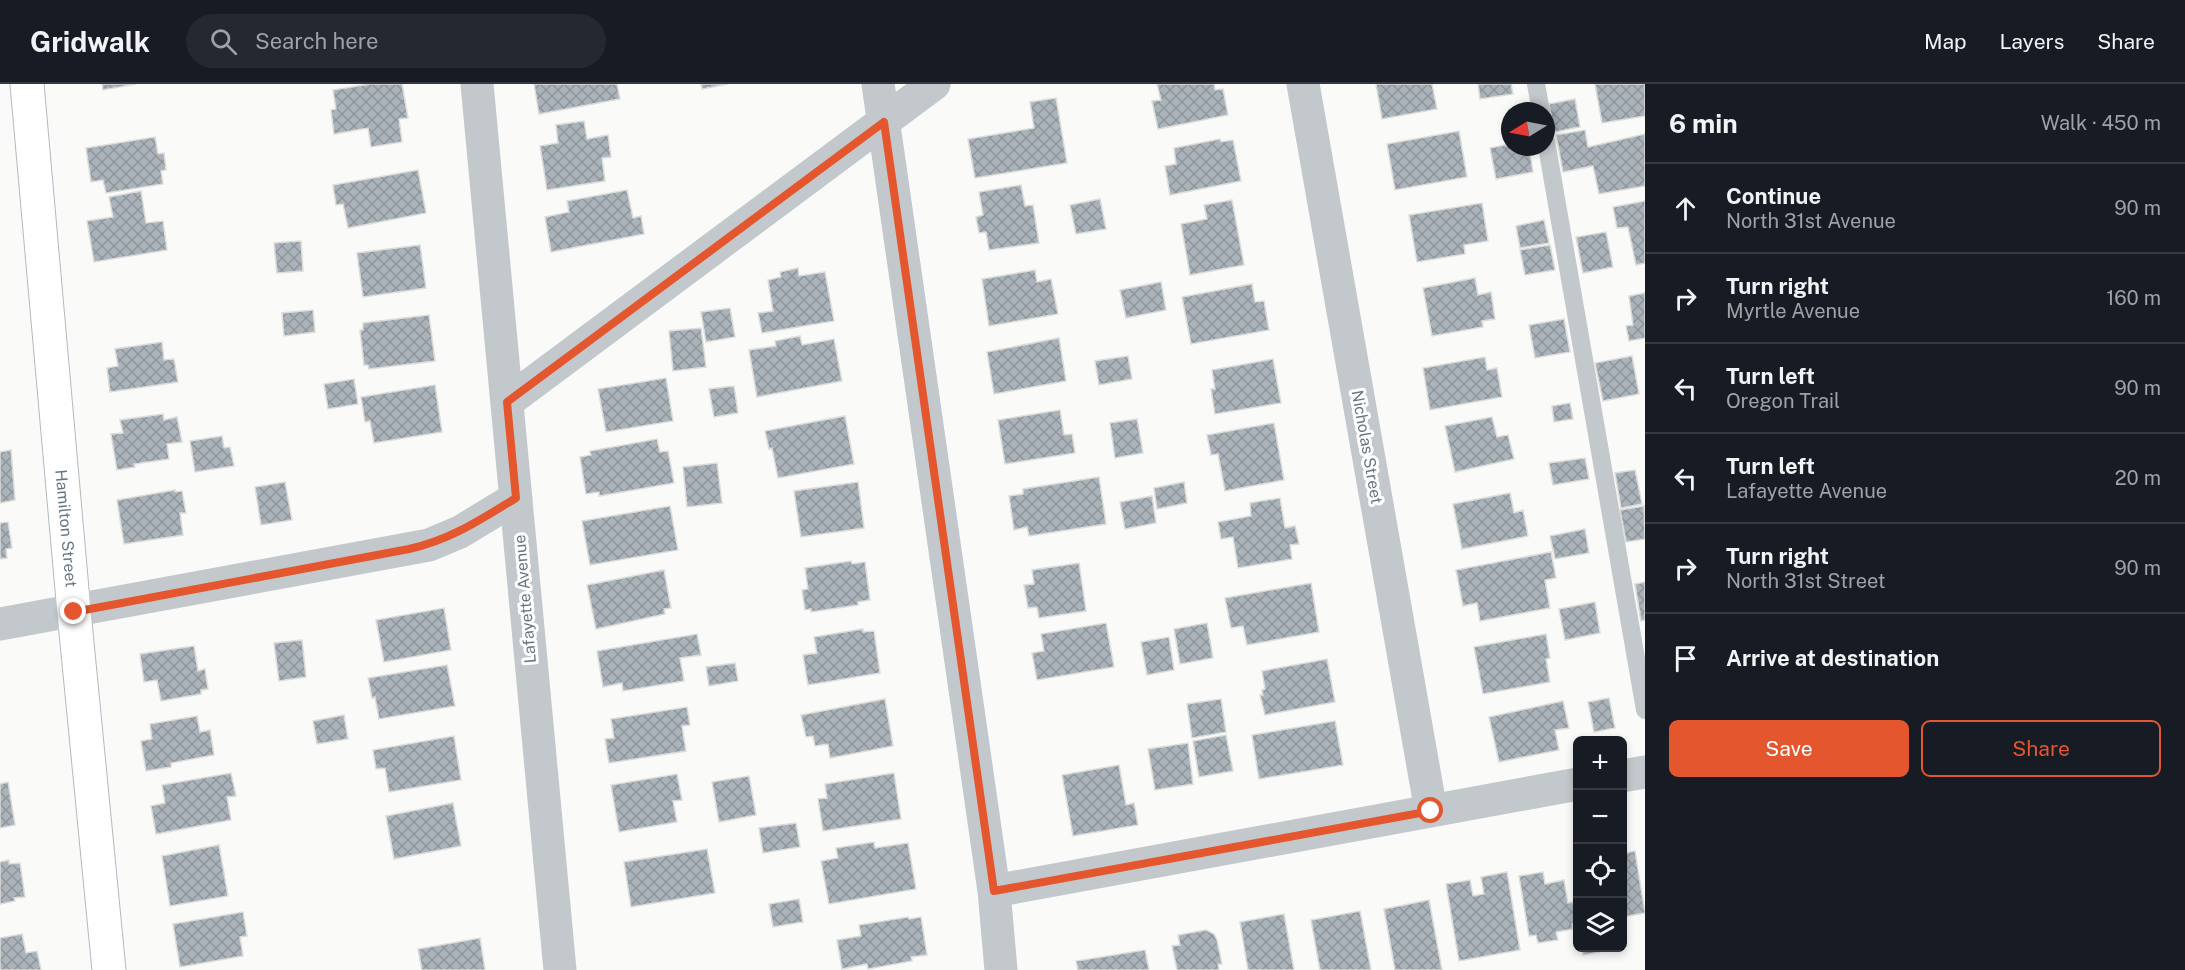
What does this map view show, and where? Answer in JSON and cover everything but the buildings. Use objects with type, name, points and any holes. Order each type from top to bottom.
[{"type":"main road","name":"Hamilton Street","points":[[27,84],[74,612],[109,970]]},
{"type":"street","name":"Lafayette Avenue","points":[[477,84],[560,970]]},
{"type":"street","points":[[878,84],[994,891],[1000,970]]},
{"type":"street","points":[[507,402],[934,84]]},
{"type":"street","name":"Nicholas Street","points":[[1303,84],[1431,811]]},
{"type":"street","points":[[0,624],[429,544],[460,532],[516,498]]},
{"type":"street","points":[[1627,775],[1645,772]]},
{"type":"street","points":[[994,891],[1573,785]]},
{"type":"lane","points":[[1536,84],[1539,102]]},
{"type":"lane","points":[[1549,156],[1645,710]]},
{"type":"route","points":[[74,612],[409,549],[445,539],[460,532],[516,498],[507,402],[884,122],[994,891],[1431,811]]}]
